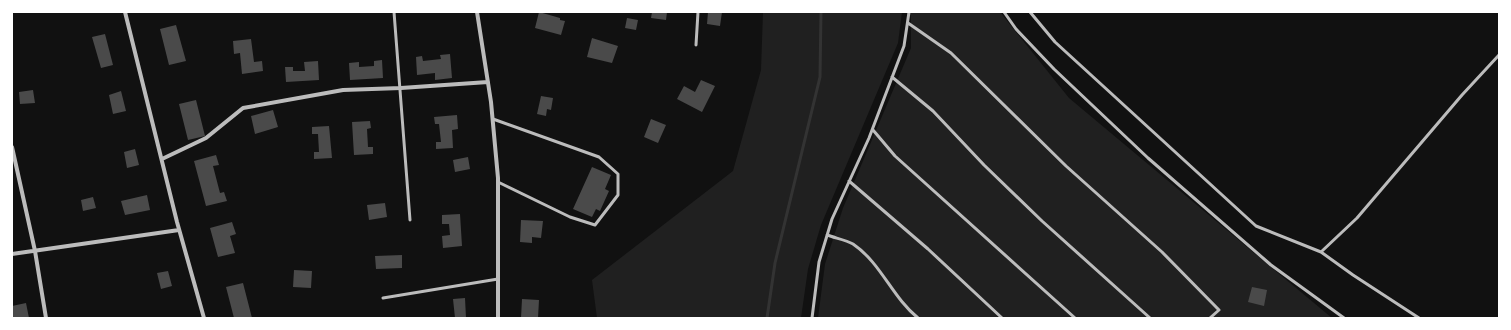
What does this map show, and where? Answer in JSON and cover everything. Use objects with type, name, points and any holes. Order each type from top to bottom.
[{"type":"street","points":[[125,12],[180,230],[204,318]]},
{"type":"street","points":[[478,12],[488,82],[498,182],[498,318]]},
{"type":"street","points":[[162,158],[206,138],[243,108],[342,90],[401,88],[488,82]]},
{"type":"street","points":[[12,147],[35,251],[46,318]]},
{"type":"street","points":[[12,254],[180,230]]},
{"type":"lane","points":[[394,12],[410,220]]},
{"type":"lane","points":[[696,45],[698,12]]},
{"type":"lane","points":[[812,318],[819,262],[832,219],[873,130],[904,46],[909,12]]},
{"type":"lane","points":[[1004,12],[1016,29],[1054,69],[1148,158],[1271,265],[1344,318]]},
{"type":"lane","points":[[1030,12],[1055,42],[1256,226],[1321,252],[1353,275],[1419,318]]},
{"type":"lane","points":[[908,23],[950,54],[1066,166],[1162,252],[1219,310],[1210,318]]},
{"type":"lane","points":[[1321,252],[1357,218],[1462,95],[1499,55]]},
{"type":"lane","points":[[892,77],[933,111],[984,165],[1042,221],[1150,318]]},
{"type":"lane","points":[[492,119],[599,157],[618,174],[618,194],[595,225],[570,217],[498,182]]},
{"type":"lane","points":[[873,130],[895,156],[1075,318]]},
{"type":"lane","points":[[849,181],[928,249],[1002,318]]},
{"type":"lane","points":[[827,235],[852,244],[875,264],[894,292],[918,318]]},
{"type":"lane","points":[[383,298],[498,279]]},
{"type":"shaded area","points":[[763,12],[902,12],[898,43],[821,225],[808,269],[801,318],[597,318],[592,280],[733,171],[761,70]]},
{"type":"shaded area","points":[[909,12],[1000,12],[1069,98],[1332,318],[818,318],[825,264],[843,208],[911,48],[911,17]]},
{"type":"building","points":[[539,12],[565,21],[561,35],[535,28]]},
{"type":"building","points":[[652,12],[667,12],[666,20],[651,18]]},
{"type":"building","points":[[708,12],[722,12],[720,26],[707,24]]},
{"type":"building","points":[[627,18],[638,20],[636,30],[625,28]]},
{"type":"building","points":[[176,25],[186,61],[169,65],[160,29]]},
{"type":"building","points":[[105,34],[113,65],[101,68],[92,37]]},
{"type":"building","points":[[592,38],[618,46],[612,63],[587,57]]},
{"type":"building","points":[[251,39],[254,62],[262,61],[263,71],[242,74],[240,53],[234,54],[233,41]]},
{"type":"building","points":[[450,54],[452,78],[435,80],[435,73],[417,75],[416,57],[422,56],[423,61],[441,59],[440,55]]},
{"type":"building","points":[[382,60],[383,78],[350,80],[349,63],[359,62],[359,67],[374,66],[374,61]]},
{"type":"building","points":[[318,61],[319,80],[286,82],[285,67],[293,67],[293,71],[305,71],[304,62]]},
{"type":"building","points":[[701,80],[715,86],[702,112],[677,99],[684,86],[695,92]]},
{"type":"building","points":[[33,90],[35,103],[20,104],[19,92]]},
{"type":"building","points":[[121,91],[126,111],[113,114],[109,95]]},
{"type":"building","points":[[541,96],[553,98],[551,110],[547,109],[546,116],[537,114]]},
{"type":"building","points":[[196,100],[205,136],[188,140],[179,104]]},
{"type":"building","points":[[273,110],[278,127],[255,134],[251,116]]},
{"type":"building","points":[[457,115],[458,129],[452,130],[453,148],[436,149],[436,142],[441,142],[439,124],[435,124],[434,117]]},
{"type":"building","points":[[651,119],[666,125],[658,143],[644,137]]},
{"type":"building","points":[[370,121],[371,128],[367,129],[368,147],[373,147],[373,154],[354,155],[352,122]]},
{"type":"building","points":[[329,126],[332,158],[314,159],[314,152],[319,152],[318,134],[312,134],[312,127]]},
{"type":"building","points":[[135,149],[139,165],[127,168],[124,152]]},
{"type":"building","points":[[216,155],[219,165],[213,166],[220,193],[224,192],[227,201],[206,206],[194,161]]},
{"type":"building","points":[[468,157],[470,169],[455,172],[453,160]]},
{"type":"building","points":[[592,167],[611,175],[605,189],[609,191],[600,211],[596,209],[592,217],[573,209]]},
{"type":"building","points":[[147,195],[150,210],[125,215],[121,201]]},
{"type":"building","points":[[93,197],[96,208],[83,211],[81,200]]},
{"type":"building","points":[[385,203],[387,217],[369,220],[367,205]]},
{"type":"building","points":[[460,214],[462,246],[443,248],[442,236],[450,235],[449,224],[442,224],[442,215]]},
{"type":"building","points":[[521,220],[543,221],[541,238],[532,237],[532,243],[520,242]]},
{"type":"building","points":[[232,222],[236,234],[230,236],[235,253],[218,257],[210,228]]},
{"type":"building","points":[[402,255],[402,268],[376,269],[375,256]]},
{"type":"building","points":[[294,270],[312,271],[311,288],[293,287]]},
{"type":"building","points":[[168,271],[172,286],[161,289],[157,273]]},
{"type":"building","points":[[243,283],[252,318],[234,318],[226,287]]},
{"type":"building","points":[[1252,287],[1267,290],[1264,306],[1248,302]]},
{"type":"building","points":[[465,298],[466,318],[455,318],[453,299]]},
{"type":"building","points":[[522,299],[539,300],[538,318],[521,318]]},
{"type":"building","points":[[26,303],[29,318],[12,318],[12,306]]},
{"type":"waterway","points":[[767,318],[775,263],[820,77],[821,12]]}]
